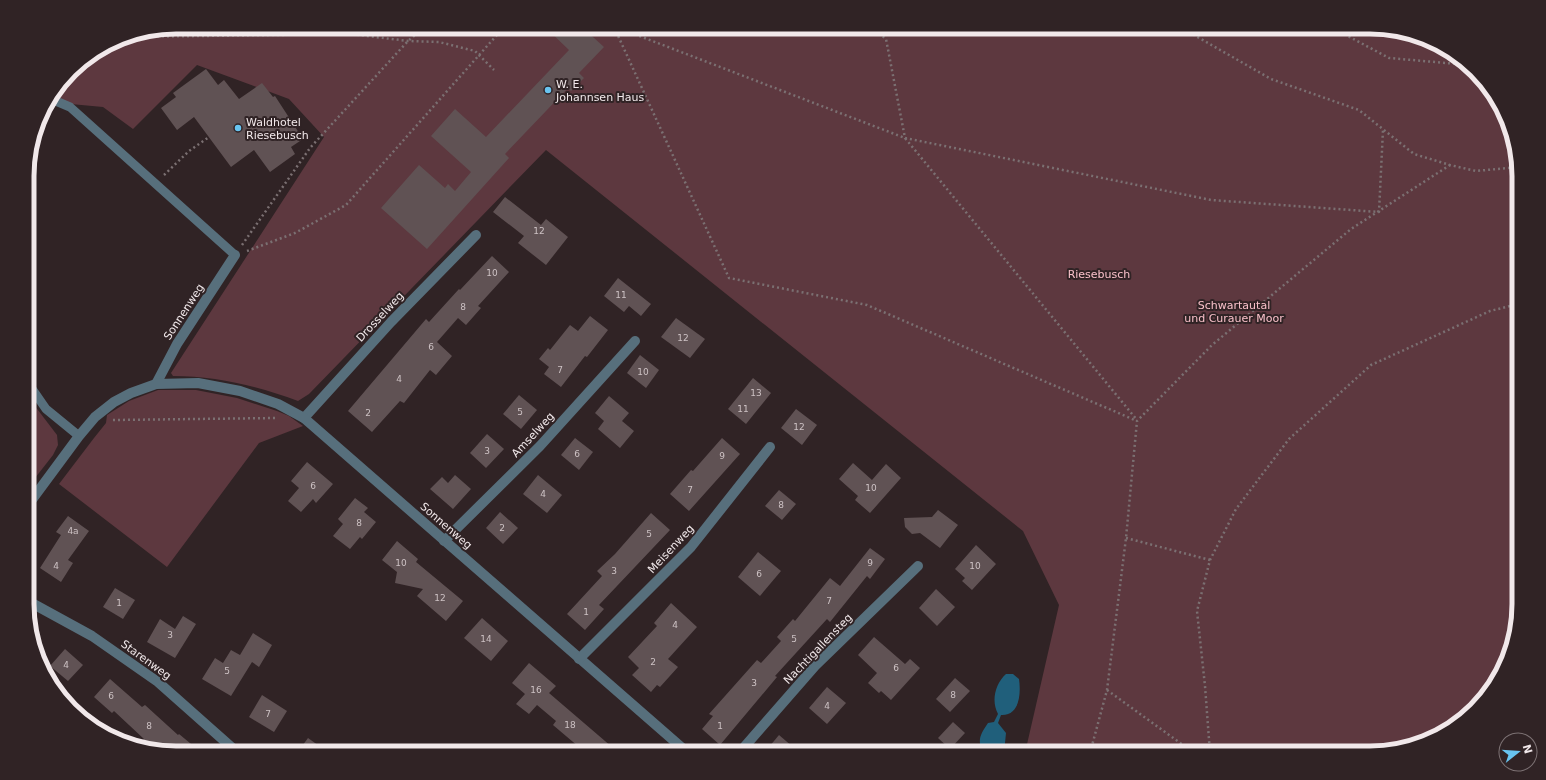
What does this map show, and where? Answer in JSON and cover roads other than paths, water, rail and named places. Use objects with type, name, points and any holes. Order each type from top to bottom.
[{"type":"street","name":"Drosselweg","points":[[304,418],[391,322],[476,235]]},
{"type":"street","name":"Sonnenweg","points":[[156,384],[177,344],[235,255]]},
{"type":"street","name":"Amselweg","points":[[444,541],[540,446],[635,341]]},
{"type":"street","name":"Sonnenweg","points":[[34,497],[95,417],[114,402],[130,393],[156,384],[198,383],[240,391],[278,404],[304,418],[680,746]]},
{"type":"street","name":"Meisenweg","points":[[580,659],[690,547],[770,447]]},
{"type":"street","name":"Nachtigallensteg","points":[[745,746],[815,666],[918,566]]},
{"type":"street","name":"Starenweg","points":[[34,604],[92,636],[158,682],[230,746]]},
{"type":"lane","points":[[56,101],[70,107],[235,255]]},
{"type":"lane","points":[[34,392],[46,409],[79,436]]},
{"type":"water","points":[[1006,674],[1013,674],[1019,679],[1020,691],[1016,708],[1012,712],[1001,715],[998,723],[1006,733],[1005,746],[980,746],[980,738],[983,731],[988,723],[994,722],[998,714],[995,704],[995,693],[1002,678]]},
{"type":"place","name":"W. E. Johannsen Haus","points":[[548,90]]},
{"type":"place","name":"Waldhotel Riesebusch","points":[[238,128]]},
{"type":"park label","name":"Riesebusch","points":[[1099,274]]},
{"type":"park label","name":"Schwartautal und Curauer Moor","points":[[1234,311]]}]
